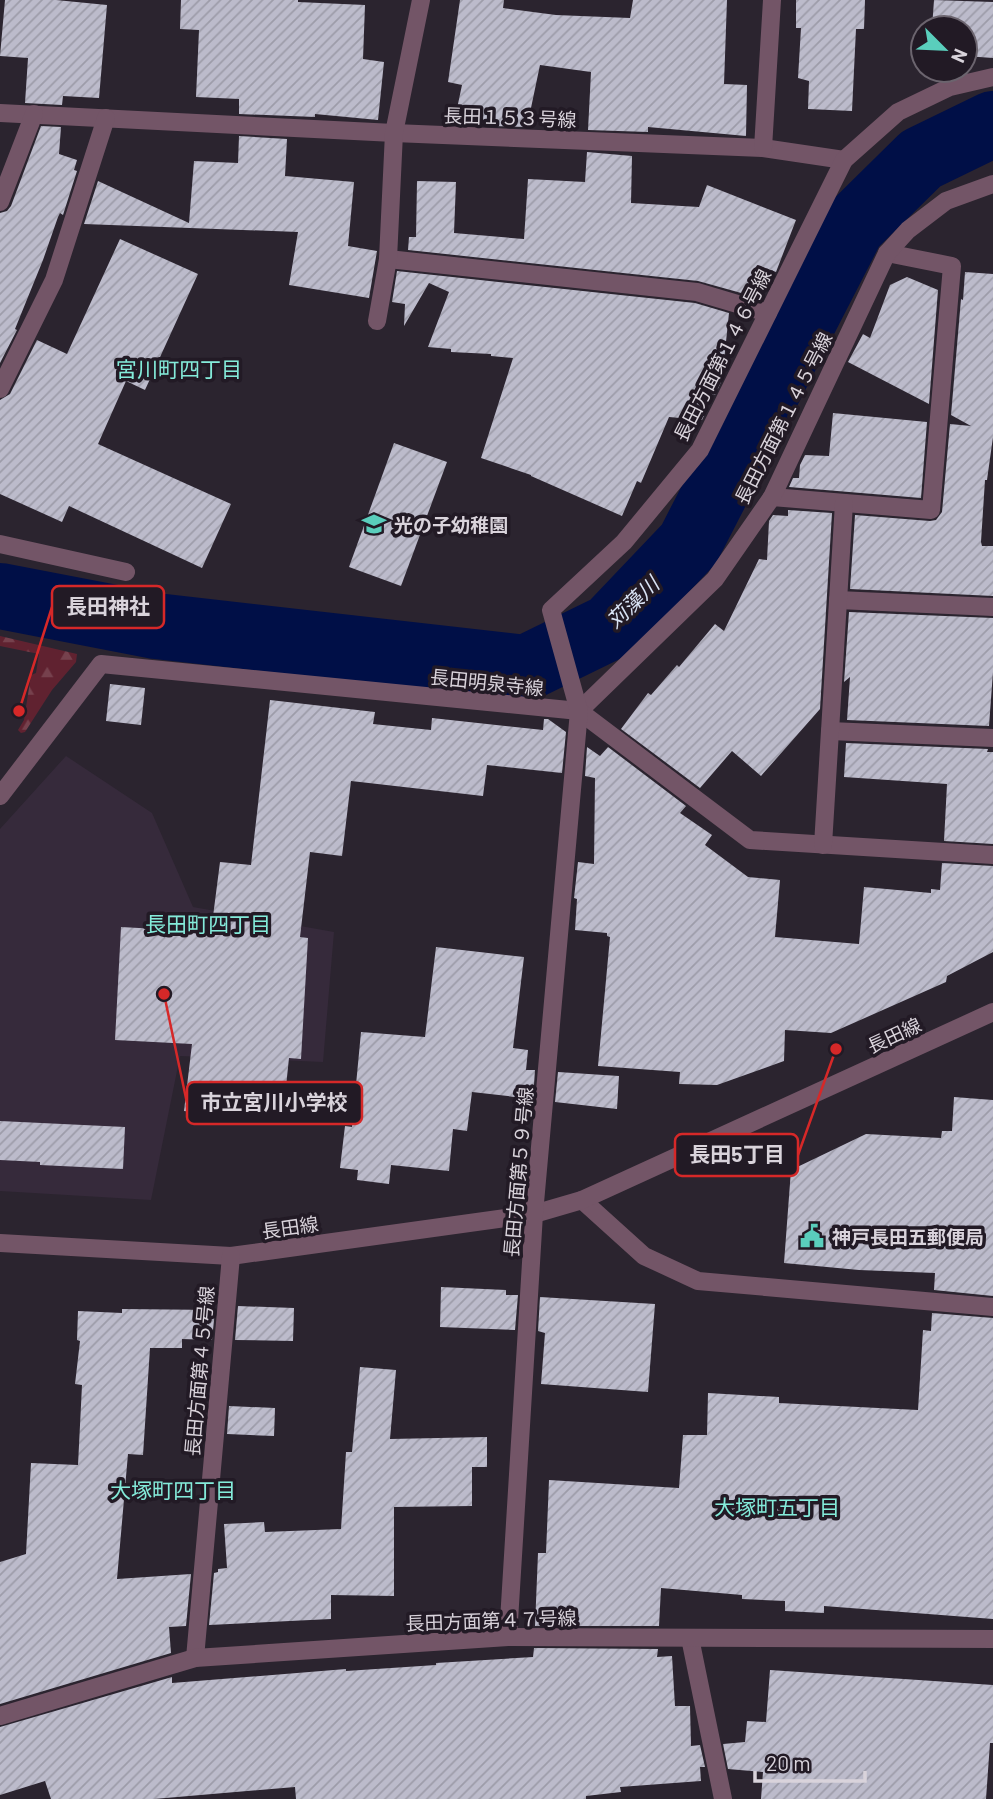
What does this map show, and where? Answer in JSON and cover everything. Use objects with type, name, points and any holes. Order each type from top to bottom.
[{"type":"street","points":[[377,321],[388,259],[394,133],[421,0]]},
{"type":"street","points":[[763,148],[772,0]]},
{"type":"street","points":[[844,160],[898,112],[950,87],[993,77]]},
{"type":"street","name":"長田１５３号線","points":[[0,113],[763,148],[844,160]]},
{"type":"street","points":[[0,202],[34,114]]},
{"type":"street","points":[[0,389],[54,280],[106,118]]},
{"type":"street","name":"長田方面第１４６号線","points":[[579,712],[551,610],[624,542],[700,450],[844,160]]},
{"type":"street","name":"長田方面第１４５号線","points":[[579,712],[715,579],[772,497],[887,253],[908,230],[946,201],[993,184]]},
{"type":"street","points":[[772,497],[931,510],[952,266],[887,253]]},
{"type":"street","points":[[388,259],[698,292],[768,313]]},
{"type":"street","points":[[823,845],[844,503]]},
{"type":"street","points":[[0,544],[126,572]]},
{"type":"street","points":[[838,600],[993,607]]},
{"type":"street","name":"長田明泉寺線","points":[[0,796],[101,664],[579,712]]},
{"type":"street","points":[[579,712],[750,840],[993,855]]},
{"type":"street","name":"長田方面第５９号線","points":[[508,1637],[534,1214],[579,712]]},
{"type":"street","points":[[830,730],[993,738]]},
{"type":"street","name":"長田線","points":[[0,1243],[231,1256],[534,1214],[583,1200],[993,1013]]},
{"type":"street","points":[[583,1200],[644,1256],[698,1281],[993,1307]]},
{"type":"street","name":"長田方面第４５号線","points":[[195,1658],[231,1256]]},
{"type":"street","name":"長田方面第４７号線","points":[[0,1716],[195,1658],[508,1637],[993,1639]]},
{"type":"street","points":[[690,1638],[723,1799]]},
{"type":"shaded area","points":[[66,756],[152,813],[193,907],[334,932],[323,1062],[180,1056],[151,1200],[0,1191],[0,829]]},
{"type":"green space","points":[[0,636],[77,654],[76,662],[52,690],[25,732],[21,733],[18,730],[24,720],[31,675],[36,673],[39,654],[0,646]]},
{"type":"building","points":[[5,0],[56,0],[107,5],[99,98],[63,96],[62,105],[25,103],[28,58],[0,56]]},
{"type":"building","points":[[181,0],[298,0],[365,5],[363,59],[384,62],[378,120],[315,114],[315,117],[239,114],[239,99],[196,97],[199,30],[180,29]]},
{"type":"building","points":[[460,0],[504,0],[503,8],[556,15],[630,18],[633,0],[727,0],[724,84],[747,85],[746,136],[648,127],[648,132],[588,130],[591,72],[540,65],[527,127],[493,126],[455,118],[462,85],[448,82]]},
{"type":"building","points":[[796,0],[865,0],[864,29],[856,29],[852,111],[808,109],[809,81],[798,78],[801,28],[796,28]]},
{"type":"building","points":[[934,0],[993,2],[993,58],[979,57],[979,14],[933,14]]},
{"type":"building","points":[[41,126],[61,127],[59,154],[77,160],[74,170],[77,171],[63,215],[60,213],[58,217],[15,329],[17,330],[0,363],[0,213],[11,206]]},
{"type":"building","points":[[239,136],[287,139],[285,176],[354,182],[348,246],[377,251],[369,298],[289,285],[298,232],[84,224],[98,181],[189,223],[194,161],[238,163]]},
{"type":"building","points":[[587,152],[632,156],[631,203],[699,207],[707,185],[796,220],[776,272],[757,265],[752,296],[698,281],[408,250],[409,237],[416,237],[417,181],[456,182],[454,233],[524,239],[528,179],[585,182]]},
{"type":"building","points":[[120,239],[198,274],[145,390],[126,381],[98,444],[231,504],[202,568],[69,506],[62,522],[0,494],[0,400],[10,394],[37,340],[67,354]]},
{"type":"building","points":[[397,271],[695,303],[729,313],[722,380],[715,395],[709,394],[702,420],[669,417],[641,483],[637,481],[622,516],[531,475],[481,458],[513,358],[428,347],[449,292],[429,283],[404,326],[405,304],[392,302]]},
{"type":"building","points":[[965,272],[993,274],[993,437],[985,480],[981,542],[982,546],[993,546],[993,596],[850,589],[855,515],[930,521],[936,520],[942,512],[950,424],[971,426],[951,415]]},
{"type":"building","points":[[907,277],[938,290],[929,404],[848,362],[863,334],[870,338],[890,285]]},
{"type":"building","points":[[833,413],[927,422],[921,498],[789,487],[793,478],[799,478],[800,465],[805,455],[829,456]]},
{"type":"building","points":[[394,443],[447,462],[401,586],[349,567]]},
{"type":"building","points":[[788,510],[832,513],[820,709],[761,776],[732,751],[700,788],[621,729],[648,693],[651,695],[677,665],[679,667],[715,624],[724,631],[759,559],[767,560],[769,521],[773,515],[788,516]]},
{"type":"building","points":[[849,612],[993,618],[989,726],[847,720],[850,677],[844,682]]},
{"type":"building","points":[[110,684],[145,688],[141,725],[106,721]]},
{"type":"building","points":[[270,700],[375,712],[373,724],[431,730],[432,718],[543,730],[544,719],[548,719],[566,732],[562,773],[487,765],[483,796],[351,781],[342,856],[310,852],[300,937],[308,938],[301,1059],[289,1058],[283,1115],[220,1107],[219,1115],[184,1111],[192,1044],[115,1040],[121,927],[211,932],[220,862],[251,865]]},
{"type":"building","points":[[846,743],[988,749],[987,752],[993,752],[993,844],[944,841],[947,784],[844,777]]},
{"type":"building","points":[[587,747],[600,756],[608,747],[686,806],[680,813],[712,835],[705,845],[748,877],[780,880],[775,937],[859,944],[864,887],[931,893],[931,889],[940,890],[942,863],[993,866],[993,952],[947,976],[946,982],[831,1033],[785,1030],[784,1061],[717,1085],[679,1084],[680,1072],[598,1066],[610,937],[607,933],[575,930],[577,899],[574,898],[578,862],[594,864],[595,778],[585,776]]},
{"type":"building","points":[[436,947],[524,957],[513,1048],[528,1050],[526,1070],[535,1070],[533,1099],[472,1092],[467,1131],[453,1129],[449,1171],[391,1165],[389,1184],[357,1180],[358,1170],[340,1168],[345,1126],[352,1127],[361,1032],[425,1037]]},
{"type":"building","points":[[558,1072],[619,1076],[617,1109],[555,1102]]},
{"type":"building","points":[[954,1097],[993,1100],[993,1296],[934,1290],[935,1273],[784,1263],[791,1170],[866,1134],[941,1138],[942,1131],[952,1131]]},
{"type":"building","points":[[0,1121],[125,1127],[123,1169],[0,1160]]},
{"type":"building","points":[[441,1287],[506,1290],[506,1295],[518,1295],[515,1330],[440,1327]]},
{"type":"building","points":[[540,1297],[655,1304],[648,1392],[541,1384],[545,1333],[538,1331]]},
{"type":"building","points":[[238,1306],[294,1308],[293,1341],[235,1340]]},
{"type":"building","points":[[122,1309],[215,1310],[212,1340],[182,1339],[182,1348],[150,1348],[143,1455],[128,1454],[117,1579],[191,1574],[186,1626],[169,1627],[171,1653],[0,1704],[0,1562],[26,1554],[31,1463],[78,1465],[82,1385],[75,1384],[80,1341],[77,1340],[78,1311],[122,1313]]},
{"type":"building","points":[[932,1313],[993,1318],[993,1619],[824,1606],[824,1613],[785,1611],[785,1601],[742,1599],[742,1595],[661,1588],[659,1626],[535,1626],[538,1553],[546,1553],[549,1480],[679,1488],[683,1435],[707,1435],[708,1393],[779,1397],[779,1403],[918,1410],[923,1330],[931,1331]]},
{"type":"building","points":[[360,1367],[396,1370],[390,1439],[487,1437],[487,1467],[472,1467],[472,1506],[394,1507],[394,1596],[331,1595],[331,1619],[209,1625],[214,1573],[218,1572],[218,1569],[227,1568],[224,1524],[264,1522],[265,1532],[341,1529],[346,1452],[352,1452]]},
{"type":"building","points":[[229,1406],[275,1408],[274,1436],[227,1434]]},
{"type":"building","points":[[534,1648],[658,1649],[657,1657],[672,1656],[675,1706],[690,1706],[691,1746],[700,1745],[705,1767],[700,1767],[701,1781],[620,1787],[621,1792],[586,1796],[586,1799],[296,1799],[295,1787],[154,1799],[51,1799],[45,1781],[0,1795],[0,1727],[172,1677],[172,1683],[346,1669],[436,1665],[533,1657]]},
{"type":"building","points":[[770,1670],[993,1685],[993,1743],[990,1743],[986,1799],[761,1799],[763,1772],[728,1769],[723,1744],[745,1742],[747,1721],[766,1722]]},
{"type":"waterway","name":"苅藻川","points":[[0,596],[156,626],[526,668],[610,627],[689,544],[852,227],[921,159],[993,124]]},
{"type":"place","name":"光の子幼稚園","points":[[374,524]]},
{"type":"place","name":"長田神社","points":[[19,711]]},
{"type":"place","name":"市立宮川小学校","points":[[164,994]]},
{"type":"place","name":"長田5丁目","points":[[836,1049]]},
{"type":"place","name":"神戸長田五郵便局","points":[[812,1236]]},
{"type":"district","name":"宮川町四丁目","points":[[179,368]]},
{"type":"district","name":"長田町四丁目","points":[[208,923]]},
{"type":"district","name":"大塚町四丁目","points":[[173,1489]]},
{"type":"district","name":"大塚町五丁目","points":[[777,1506]]}]
